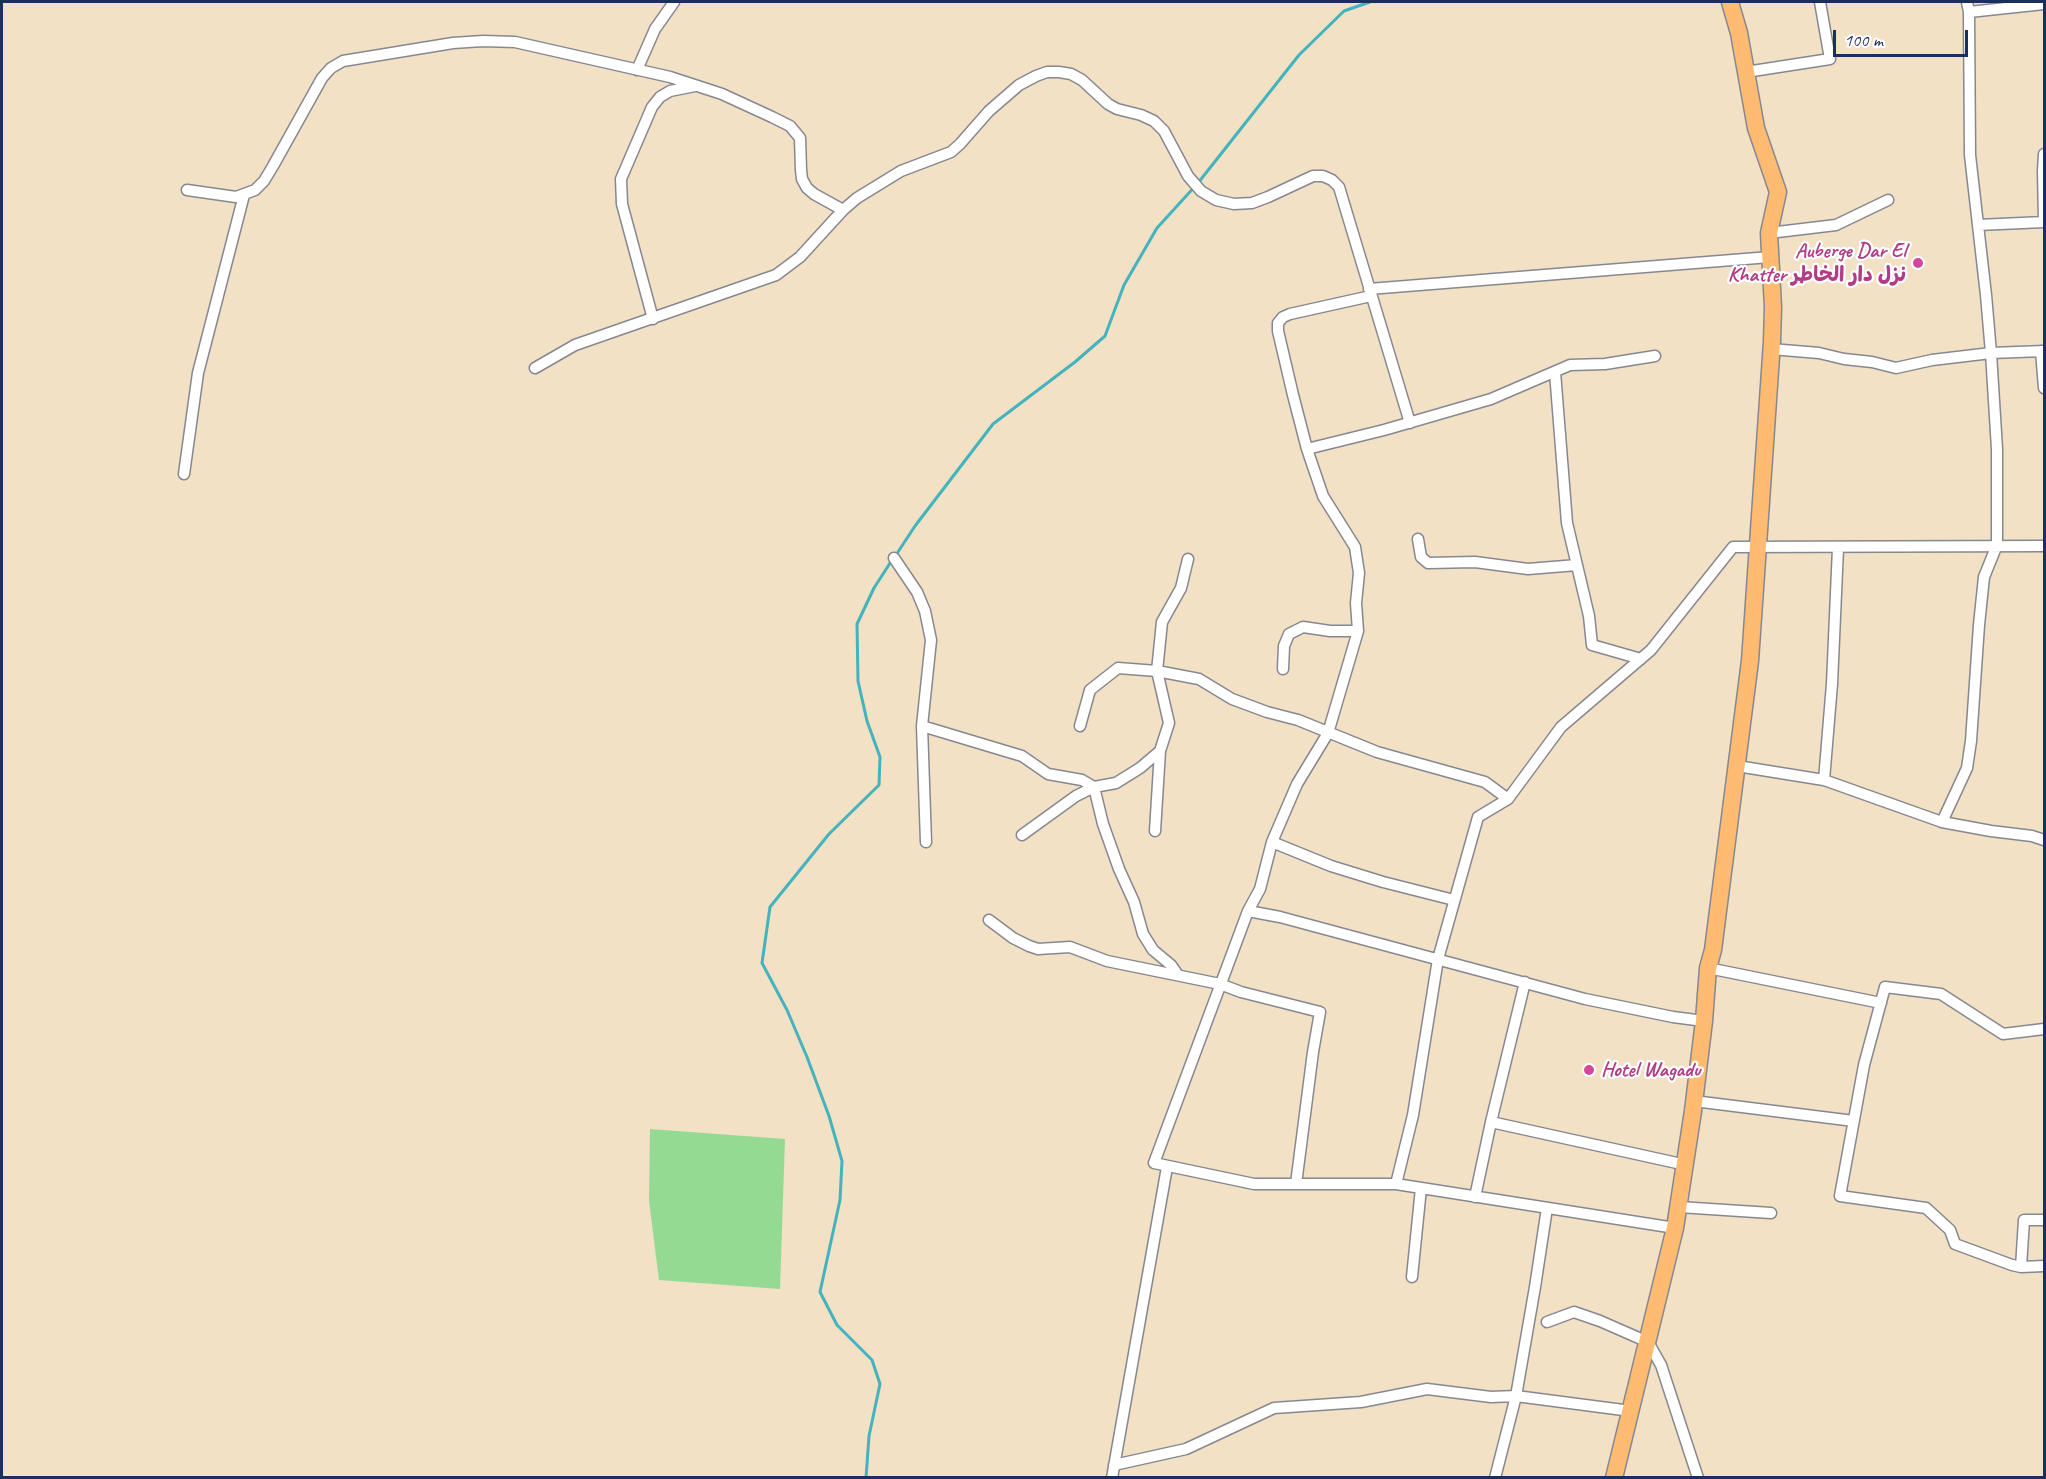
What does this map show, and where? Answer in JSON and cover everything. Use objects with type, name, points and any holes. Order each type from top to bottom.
[{"type":"main road","points":[[1614,1478],[1675,1228],[1686,1165],[1704,1021],[1708,969],[1713,950],[1750,661],[1759,547],[1773,308],[1769,233],[1778,192],[1756,128],[1739,33],[1730,2]]},
{"type":"street","points":[[637,70],[655,29],[674,2]]},
{"type":"street","points":[[1746,72],[1830,59],[1820,2]]},
{"type":"street","points":[[1942,822],[1967,768],[1984,577],[1997,545],[1997,449],[1991,353],[1968,119],[1968,7],[2044,4]]},
{"type":"street","points":[[187,190],[228,197],[244,195],[255,190],[264,181],[322,78],[331,68],[343,61],[453,43],[483,41],[515,42],[637,70],[696,85],[747,105],[796,131],[802,146],[802,179],[807,188],[843,210]]},
{"type":"street","points":[[535,368],[575,345],[776,275],[800,257],[843,210],[873,186],[901,171],[951,152],[989,111],[1019,85],[1036,75],[1059,72],[1071,74],[1082,80],[1108,104],[1117,109],[1154,121],[1164,131],[1188,176],[1200,191],[1216,200],[1234,204],[1252,203],[1313,176],[1323,176],[1332,180],[1339,187],[1410,423]]},
{"type":"street","points":[[653,319],[622,204],[621,179],[652,106],[670,91],[696,85]]},
{"type":"street","points":[[1978,225],[2044,222],[2044,154]]},
{"type":"street","points":[[184,474],[198,373],[244,195]]},
{"type":"street","points":[[1769,233],[1836,225],[1888,200]]},
{"type":"street","points":[[1675,1228],[1396,1184],[1254,1184],[1154,1163],[1248,911],[1260,889],[1272,842],[1297,784],[1328,733],[1358,631],[1356,603],[1359,573],[1355,548],[1323,496],[1307,449],[1283,353],[1278,323],[1290,314],[1370,292],[1770,257]]},
{"type":"street","points":[[1771,349],[1819,353],[1896,368],[1932,360],[1991,353],[2043,351],[2044,388]]},
{"type":"street","points":[[1307,449],[1410,423],[1491,399],[1570,366],[1605,364],[1655,356]]},
{"type":"street","points":[[1555,372],[1567,523],[1589,616],[1592,645],[1641,659]]},
{"type":"street","points":[[1418,538],[1421,557],[1428,563],[1475,562],[1538,569],[1577,565]]},
{"type":"street","points":[[1396,1184],[1413,1115],[1437,959],[1478,817],[1508,799],[1561,727],[1651,650],[1733,547],[2044,546]]},
{"type":"street","points":[[1824,780],[1832,684],[1838,548]]},
{"type":"street","points":[[894,558],[917,592],[925,611],[931,640],[922,726],[926,842]]},
{"type":"street","points":[[1155,831],[1160,751],[1169,723],[1157,671],[1162,622],[1181,588],[1188,559]]},
{"type":"street","points":[[1283,669],[1284,646],[1290,634],[1303,627],[1330,631],[1358,631]]},
{"type":"street","points":[[1080,726],[1090,690],[1118,668],[1157,671],[1199,679],[1232,699],[1298,720],[1377,752],[1485,782],[1508,799]]},
{"type":"street","points":[[922,726],[1022,756],[1048,774],[1082,780],[1094,787],[1103,824],[1134,902],[1143,934],[1153,950],[1171,965],[1178,975]]},
{"type":"street","points":[[1022,834],[1076,796],[1094,787],[1116,783],[1140,768],[1160,751]]},
{"type":"street","points":[[1737,766],[1824,780],[1942,822],[2032,836],[2044,840]]},
{"type":"street","points":[[1272,842],[1331,866],[1454,900]]},
{"type":"street","points":[[1248,911],[1280,917],[1585,999],[1704,1021]]},
{"type":"street","points":[[988,920],[1013,938],[1038,949],[1070,947],[1107,961],[1220,984],[1241,992],[1320,1012],[1312,1052],[1296,1184]]},
{"type":"street","points":[[1708,969],[1881,1003]]},
{"type":"street","points":[[1475,1197],[1525,982]]},
{"type":"street","points":[[2044,1029],[2003,1034],[1941,994],[1885,987],[1864,1065],[1840,1196],[1926,1208],[1950,1230],[1955,1244],[2021,1267],[2044,1266]]},
{"type":"street","points":[[1694,1101],[1854,1121]]},
{"type":"street","points":[[1491,1122],[1686,1165]]},
{"type":"street","points":[[1112,1478],[1167,1167]]},
{"type":"street","points":[[1412,1277],[1421,1188]]},
{"type":"street","points":[[1679,1207],[1771,1213]]},
{"type":"street","points":[[1495,1478],[1516,1396],[1547,1208]]},
{"type":"street","points":[[2021,1267],[2024,1220],[2044,1220]]},
{"type":"street","points":[[1547,1322],[1574,1312],[1648,1342],[1661,1365],[1698,1478]]},
{"type":"street","points":[[1114,1465],[1186,1449],[1274,1408],[1361,1402],[1427,1389],[1491,1397],[1516,1396],[1631,1411]]},
{"type":"green space","points":[[650,1129],[785,1139],[780,1289],[659,1280],[649,1201]]},
{"type":"waterway","points":[[896,555],[915,526],[993,424],[1075,362],[1105,336],[1124,285],[1157,228],[1198,183],[1299,55],[1344,11],[1370,2]]},
{"type":"waterway","points":[[866,1478],[869,1436],[880,1384],[872,1360],[837,1325],[820,1292],[840,1200],[842,1161],[829,1116],[807,1057],[787,1010],[762,963],[770,907],[829,834],[879,785],[880,757],[867,721],[858,681],[857,624],[874,588],[892,560]]},
{"type":"place","name":"Auberge Dar El Khatter نزل دار الخاطر","points":[[1918,263]]},
{"type":"place","name":"Hotel Wagadu","points":[[1589,1070]]}]
